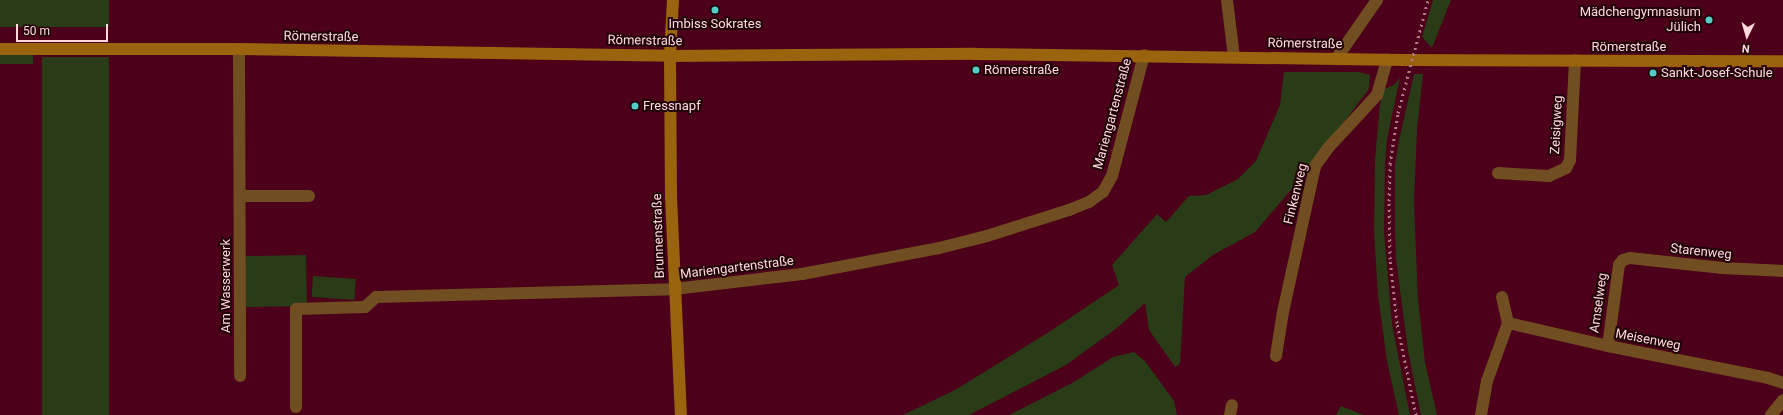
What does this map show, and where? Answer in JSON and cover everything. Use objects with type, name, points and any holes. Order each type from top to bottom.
[{"type":"main road","name":"Brunnenstraße","points":[[673,0],[670,56],[674,289],[681,415]]},
{"type":"main road","name":"Römerstraße","points":[[0,49],[239,49],[670,56],[967,54],[1144,55],[1336,59],[1783,61]]},
{"type":"street","points":[[1227,0],[1234,57]]},
{"type":"street","points":[[1336,59],[1377,0]]},
{"type":"street","name":"Am Wasserwerk","points":[[239,49],[240,376]]},
{"type":"street","name":"Mariengartenstraße","points":[[296,407],[296,309],[364,306],[376,297],[674,289],[802,274],[939,248],[994,234],[1089,202],[1103,192],[1112,176],[1144,55]]},
{"type":"street","name":"Finkenweg","points":[[1276,356],[1283,312],[1316,166],[1328,148],[1377,95],[1387,59]]},
{"type":"street","name":"Zeisigweg","points":[[1498,173],[1549,176],[1566,168],[1570,160],[1575,60]]},
{"type":"street","points":[[240,196],[309,196]]},
{"type":"street","name":"Starenweg","points":[[1619,265],[1623,260],[1630,258],[1722,268],[1783,271]]},
{"type":"street","name":"Amselweg","points":[[1608,346],[1619,265]]},
{"type":"street","points":[[1481,415],[1487,381],[1508,323],[1502,297]]},
{"type":"street","name":"Meisenweg","points":[[1508,323],[1608,346],[1768,378],[1783,383]]},
{"type":"street","points":[[1770,415],[1783,400]]},
{"type":"green space","points":[[0,0],[109,0],[109,27],[0,27]]},
{"type":"green space","points":[[1433,0],[1451,0],[1432,48],[1422,37]]},
{"type":"green space","points":[[0,55],[33,55],[33,64],[0,64]]},
{"type":"green space","points":[[42,57],[109,57],[109,415],[42,415]]},
{"type":"green space","points":[[1284,72],[1358,72],[1370,75],[1369,89],[1308,170],[1255,232],[1213,255],[1185,277],[1180,364],[1175,367],[1149,330],[1145,303],[1117,328],[1066,365],[969,415],[903,415],[955,390],[1049,332],[1119,285],[1112,265],[1157,214],[1166,222],[1189,196],[1206,195],[1238,179],[1256,161],[1280,105]]},
{"type":"green space","points":[[1414,74],[1423,74],[1417,130],[1414,202],[1418,299],[1425,362],[1437,415],[1421,415],[1408,351],[1396,259],[1395,165]]},
{"type":"green space","points":[[1400,78],[1387,139],[1384,231],[1392,324],[1410,415],[1399,415],[1387,361],[1378,295],[1374,232],[1375,160],[1380,104],[1384,89],[1394,85]]},
{"type":"green space","points":[[306,255],[307,306],[243,307],[242,256]]},
{"type":"green space","points":[[313,276],[356,279],[354,300],[312,297]]},
{"type":"green space","points":[[1134,352],[1145,361],[1174,401],[1177,415],[1009,415],[1074,382],[1113,357]]},
{"type":"green space","points":[[1341,406],[1364,415],[1336,415]]},
{"type":"railway","points":[[1416,415],[1397,323],[1390,259],[1390,164],[1398,113],[1428,0]]},
{"type":"place","name":"Imbiss Sokrates","points":[[715,10]]},
{"type":"place","name":"Mädchengymnasium Jülich","points":[[1709,20]]},
{"type":"place","name":"Römerstraße","points":[[976,70]]},
{"type":"place","name":"Sankt-Josef-Schule","points":[[1653,73]]},
{"type":"place","name":"Fressnapf","points":[[635,106]]}]
